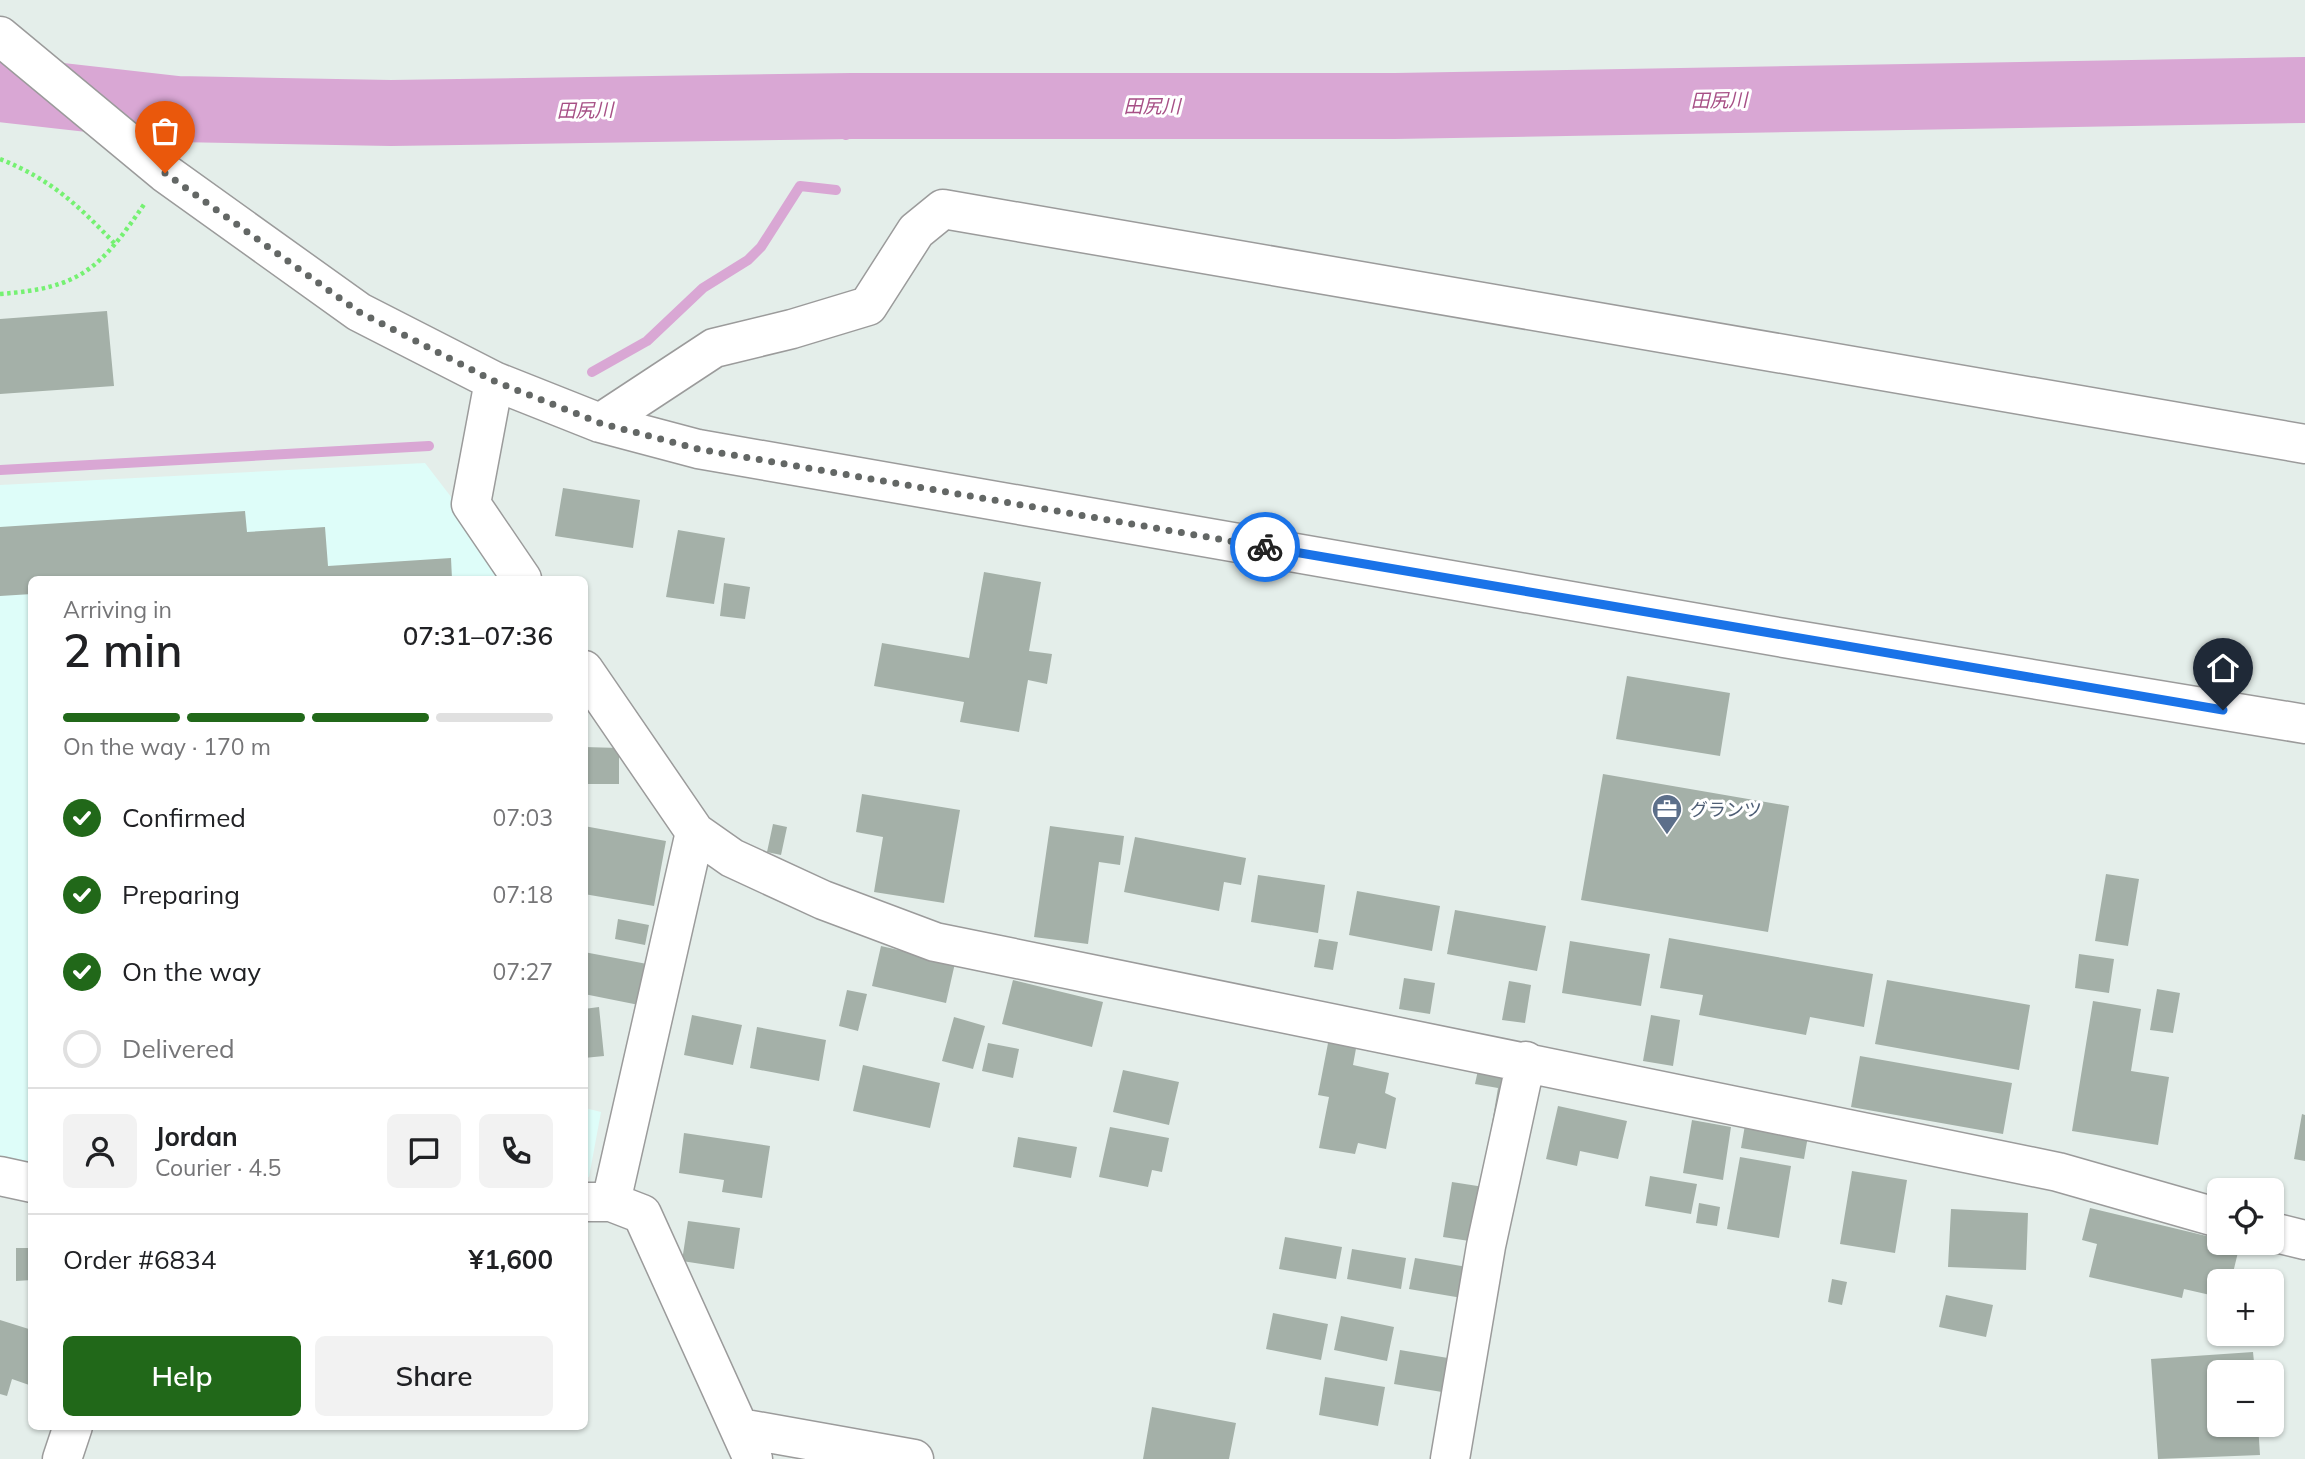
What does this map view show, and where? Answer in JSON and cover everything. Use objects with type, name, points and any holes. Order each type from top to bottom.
[{"type":"street","points":[[4,39],[160,169],[359,312],[494,381],[600,423],[711,451],[1784,638],[2305,724]]},
{"type":"street","points":[[600,423],[714,348],[792,329],[868,306],[916,230],[943,209],[2305,444]]},
{"type":"street","points":[[494,381],[471,504],[520,576]]},
{"type":"street","points":[[588,676],[695,832],[732,858],[823,901],[935,942],[1526,1061],[2057,1172],[2207,1215]]},
{"type":"street","points":[[695,832],[598,1202],[642,1214],[747,1443],[914,1459]]},
{"type":"street","points":[[1450,1459],[1486,1246],[1526,1061]]},
{"type":"street","points":[[0,1176],[28,1183]]},
{"type":"street","points":[[2284,1235],[2305,1240]]},
{"type":"street","points":[[62,1459],[72,1430]]},
{"type":"path","points":[[0,159],[26,169],[72,199],[116,245]]},
{"type":"path","points":[[0,294],[38,291],[80,277],[116,245],[160,169]]},
{"type":"shaded area","points":[[425,463],[495,554],[498,576],[28,576],[28,1167],[0,1161],[0,485]]},
{"type":"shaded area","points":[[588,1109],[601,1112],[588,1177]]},
{"type":"building","points":[[107,311],[114,386],[0,394],[0,319]]},
{"type":"building","points":[[563,488],[640,500],[633,548],[555,536]]},
{"type":"building","points":[[245,511],[247,532],[325,527],[328,566],[451,558],[452,576],[28,576],[28,594],[0,596],[0,527]]},
{"type":"building","points":[[678,530],[725,538],[714,604],[666,597]]},
{"type":"building","points":[[984,572],[1041,582],[1029,651],[1052,654],[1047,684],[1028,680],[1019,732],[960,722],[964,702],[874,686],[882,643],[969,658]]},
{"type":"building","points":[[724,583],[750,587],[745,619],[720,616]]},
{"type":"building","points":[[1627,676],[1730,693],[1720,756],[1616,739]]},
{"type":"building","points":[[588,747],[619,748],[619,784],[588,784]]},
{"type":"building","points":[[1603,774],[1789,806],[1768,932],[1581,900]]},
{"type":"building","points":[[862,794],[960,810],[944,903],[874,892],[883,837],[856,832]]},
{"type":"building","points":[[773,824],[787,827],[781,855],[767,852]]},
{"type":"building","points":[[1050,826],[1124,836],[1120,865],[1099,862],[1088,944],[1034,937]]},
{"type":"building","points":[[588,827],[666,841],[654,906],[588,895]]},
{"type":"building","points":[[1135,837],[1246,858],[1241,885],[1224,882],[1219,911],[1124,892]]},
{"type":"building","points":[[2106,874],[2139,879],[2128,946],[2095,941]]},
{"type":"building","points":[[1258,875],[1325,885],[1318,933],[1251,922]]},
{"type":"building","points":[[1357,891],[1440,906],[1432,951],[1349,935]]},
{"type":"building","points":[[1455,910],[1546,926],[1537,971],[1447,954]]},
{"type":"building","points":[[618,919],[649,925],[645,945],[615,939]]},
{"type":"building","points":[[1669,938],[1873,974],[1864,1027],[1810,1017],[1806,1035],[1699,1015],[1703,995],[1660,988]]},
{"type":"building","points":[[1319,939],[1338,942],[1333,970],[1314,967]]},
{"type":"building","points":[[1570,941],[1650,954],[1641,1006],[1562,993]]},
{"type":"building","points":[[881,946],[955,963],[946,1003],[872,986]]},
{"type":"building","points":[[588,953],[647,964],[639,1005],[588,995]]},
{"type":"building","points":[[2079,954],[2114,959],[2109,993],[2075,988]]},
{"type":"building","points":[[1404,978],[1435,983],[1430,1014],[1399,1009]]},
{"type":"building","points":[[1013,980],[1103,1002],[1092,1047],[1002,1024]]},
{"type":"building","points":[[1887,980],[2030,1005],[2019,1070],[1875,1044]]},
{"type":"building","points":[[1509,981],[1531,985],[1525,1023],[1502,1020]]},
{"type":"building","points":[[2157,989],[2180,993],[2173,1033],[2150,1030]]},
{"type":"building","points":[[847,990],[867,994],[858,1031],[839,1026]]},
{"type":"building","points":[[2093,1001],[2141,1009],[2131,1071],[2169,1077],[2158,1145],[2072,1131]]},
{"type":"building","points":[[599,1007],[604,1056],[588,1058],[588,1008]]},
{"type":"building","points":[[692,1015],[742,1025],[733,1065],[684,1055]]},
{"type":"building","points":[[1651,1015],[1680,1020],[1673,1066],[1643,1061]]},
{"type":"building","points":[[954,1017],[985,1026],[973,1069],[942,1061]]},
{"type":"building","points":[[757,1027],[826,1040],[819,1081],[750,1068]]},
{"type":"building","points":[[1329,1038],[1357,1043],[1353,1065],[1389,1073],[1385,1093],[1396,1098],[1386,1149],[1358,1143],[1355,1154],[1319,1148],[1329,1097],[1318,1095]]},
{"type":"building","points":[[988,1043],[1019,1049],[1013,1078],[982,1071]]},
{"type":"building","points":[[1860,1056],[2012,1083],[2003,1134],[1851,1107]]},
{"type":"building","points":[[863,1065],[940,1083],[930,1128],[853,1111]]},
{"type":"building","points":[[1123,1070],[1179,1082],[1169,1125],[1113,1112]]},
{"type":"building","points":[[1478,1070],[1515,1077],[1506,1131],[1491,1129],[1498,1088],[1475,1084]]},
{"type":"building","points":[[1558,1106],[1627,1121],[1618,1159],[1580,1151],[1577,1166],[1546,1159]]},
{"type":"building","points":[[2302,1114],[2305,1115],[2305,1161],[2294,1159]]},
{"type":"building","points":[[1692,1120],[1731,1127],[1723,1180],[1683,1173]]},
{"type":"building","points":[[1745,1125],[1808,1136],[1804,1159],[1741,1148]]},
{"type":"building","points":[[1110,1127],[1169,1138],[1162,1172],[1152,1170],[1148,1187],[1099,1177]]},
{"type":"building","points":[[684,1133],[770,1146],[762,1198],[722,1192],[724,1180],[679,1173]]},
{"type":"building","points":[[1018,1137],[1077,1147],[1071,1178],[1013,1167]]},
{"type":"building","points":[[1740,1157],[1791,1166],[1779,1238],[1727,1229]]},
{"type":"building","points":[[1852,1171],[1907,1180],[1895,1253],[1840,1244]]},
{"type":"building","points":[[1650,1176],[1697,1184],[1691,1214],[1645,1206]]},
{"type":"building","points":[[1452,1182],[1484,1187],[1476,1242],[1443,1237]]},
{"type":"building","points":[[1699,1203],[1720,1207],[1717,1226],[1696,1223]]},
{"type":"building","points":[[2090,1208],[2207,1236],[2207,1255],[2237,1255],[2234,1269],[2207,1269],[2207,1294],[2184,1289],[2182,1298],[2089,1277],[2097,1244],[2082,1240]]},
{"type":"building","points":[[1951,1209],[2028,1213],[2026,1270],[1948,1267]]},
{"type":"building","points":[[688,1221],[740,1228],[734,1269],[682,1261]]},
{"type":"building","points":[[1285,1237],[1342,1247],[1336,1279],[1279,1269]]},
{"type":"building","points":[[16,1248],[28,1248],[28,1280],[16,1281]]},
{"type":"building","points":[[1352,1249],[1406,1258],[1401,1289],[1347,1279]]},
{"type":"building","points":[[1415,1258],[1467,1267],[1462,1298],[1409,1289]]},
{"type":"building","points":[[1832,1279],[1847,1282],[1842,1305],[1828,1302]]},
{"type":"building","points":[[1946,1295],[1993,1305],[1986,1337],[1939,1327]]},
{"type":"building","points":[[1273,1313],[1328,1324],[1321,1360],[1266,1349]]},
{"type":"building","points":[[1341,1316],[1394,1327],[1387,1361],[1334,1350]]},
{"type":"building","points":[[0,1320],[28,1329],[28,1385],[12,1379],[7,1396],[0,1394]]},
{"type":"building","points":[[1400,1350],[1454,1359],[1448,1393],[1394,1384]]},
{"type":"building","points":[[2253,1352],[2254,1360],[2207,1360],[2207,1437],[2259,1437],[2260,1455],[2158,1459],[2151,1359]]},
{"type":"building","points":[[1325,1377],[1385,1387],[1378,1426],[1319,1415]]},
{"type":"building","points":[[1152,1407],[1236,1423],[1229,1459],[1143,1459]]},
{"type":"waterway","name":"田尻川","points":[[0,89],[177,109],[391,113],[852,106],[1395,106],[2305,90]]},
{"type":"waterway","points":[[846,135],[852,106]]},
{"type":"waterway","points":[[592,372],[647,341],[703,288],[748,260],[761,247],[800,186],[836,190]]},
{"type":"waterway","points":[[0,470],[429,446]]},
{"type":"way so far","points":[[165,173],[359,312],[494,381],[600,423],[698,449],[1265,547]]},
{"type":"place","name":"グランツ","points":[[1667,836]]},
{"type":"route","points":[[1265,547],[1784,638],[2223,710]]}]
